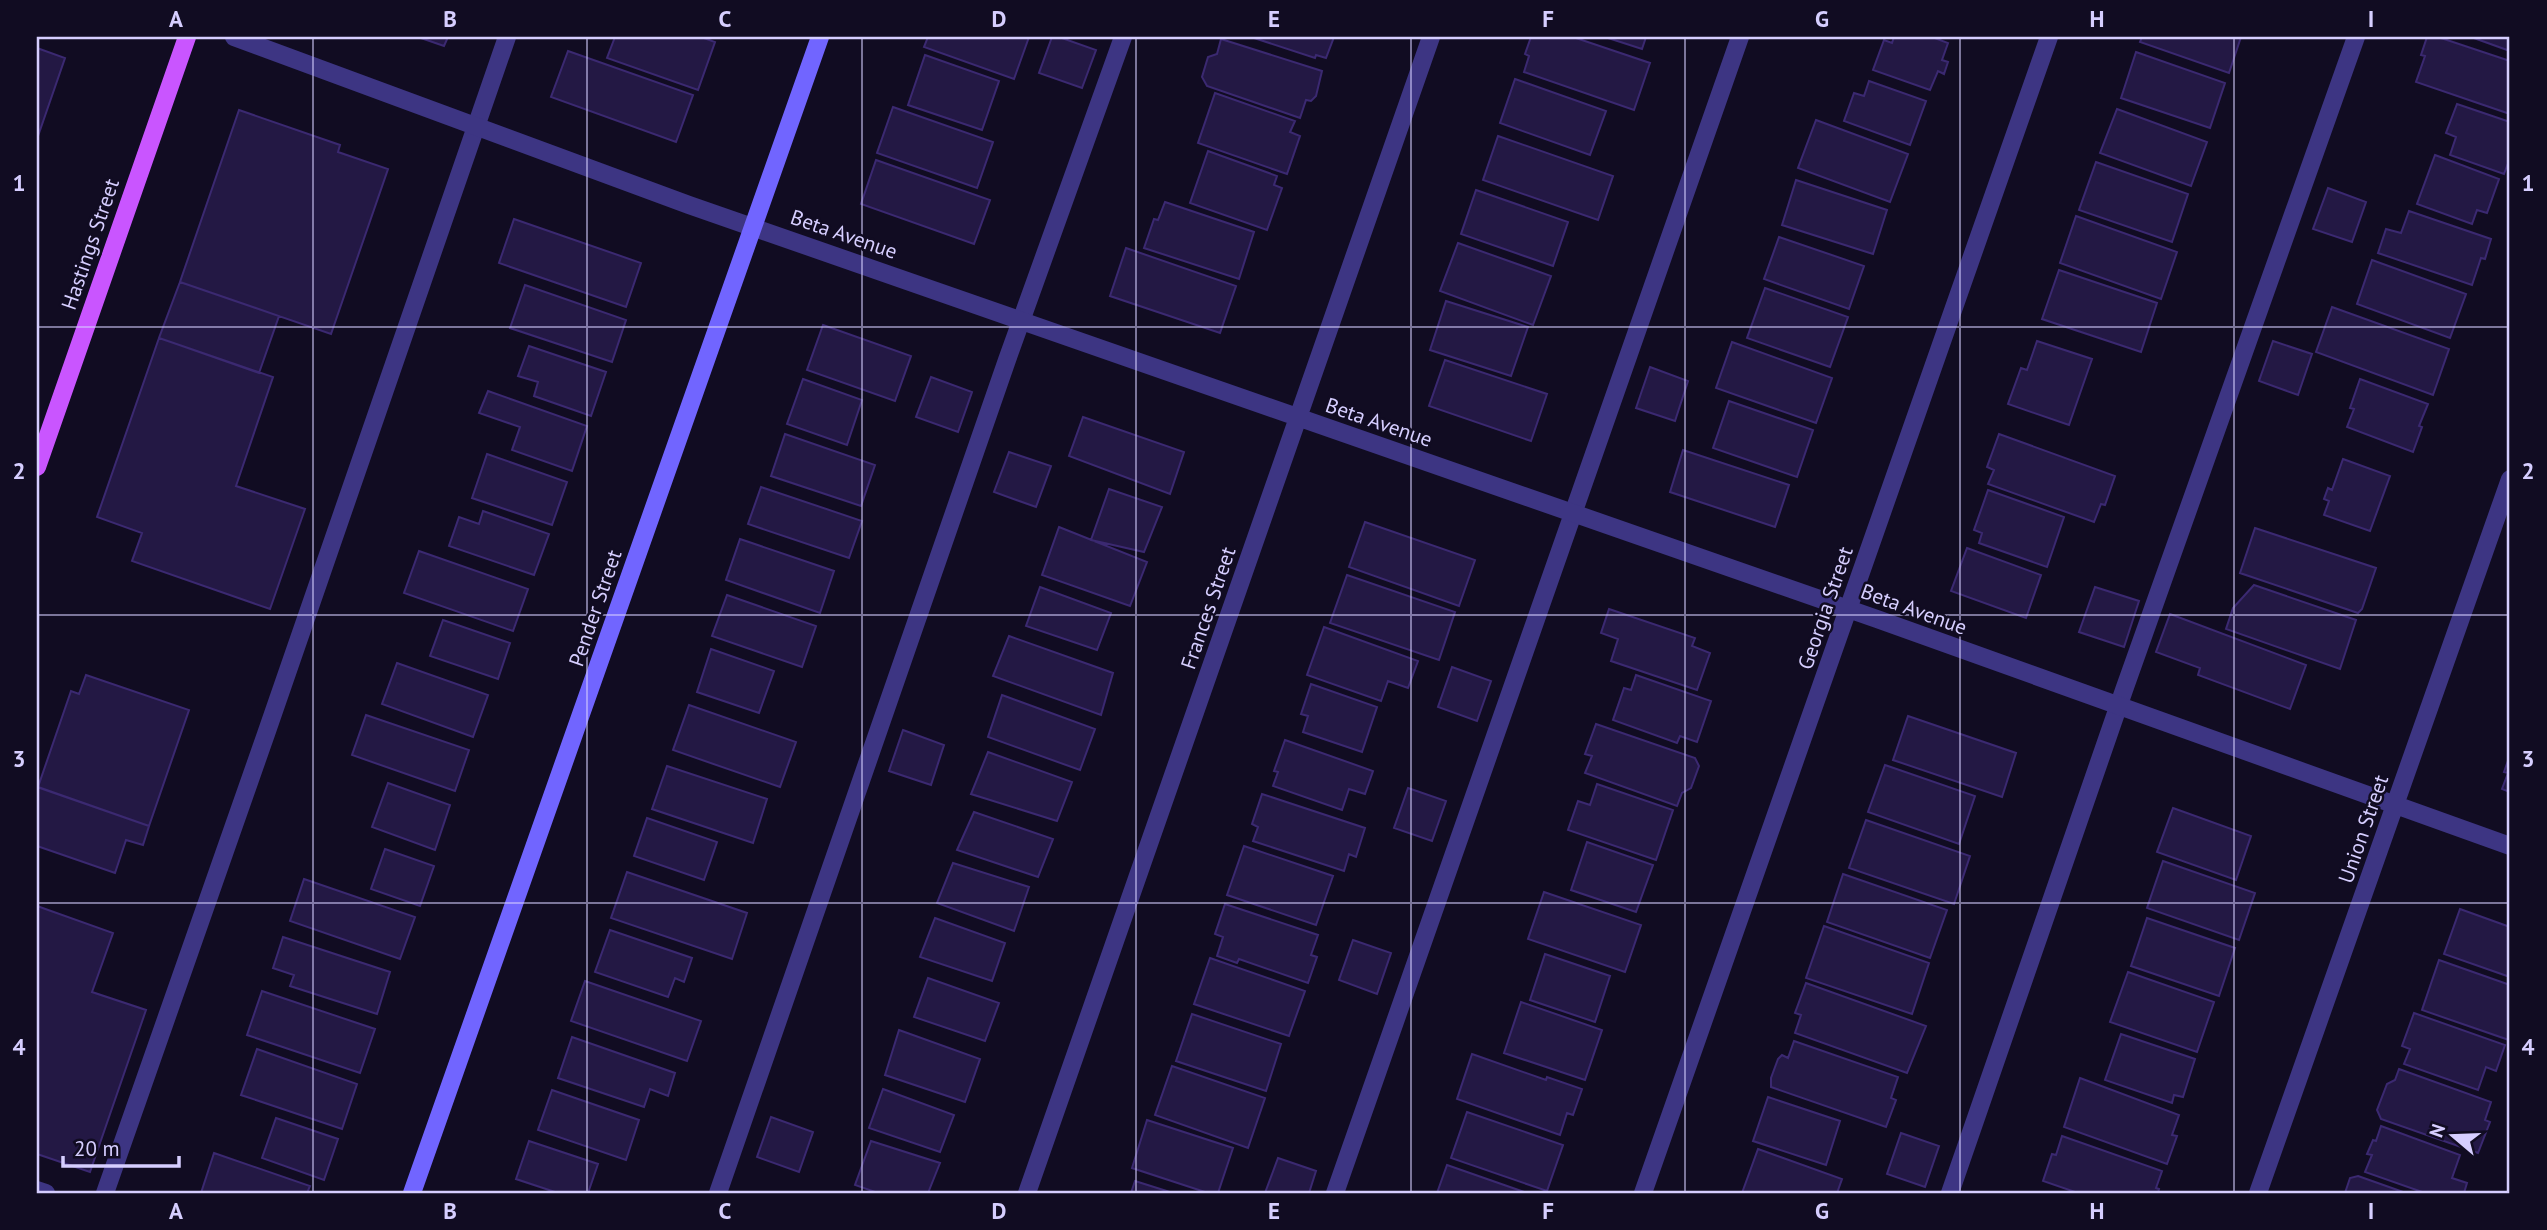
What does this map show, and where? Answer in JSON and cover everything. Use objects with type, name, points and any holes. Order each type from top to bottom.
[{"type":"main road","name":"Hastings Street","points":[[37,467],[187,37]]},
{"type":"street","name":"Beta Avenue","points":[[234,37],[754,227],[1849,610],[2510,846]]},
{"type":"street","points":[[105,1193],[507,37]]},
{"type":"street","name":"Pender Street","points":[[412,1193],[820,37]]},
{"type":"street","points":[[718,1193],[1123,37]]},
{"type":"street","name":"Frances Street","points":[[1027,1193],[1432,37]]},
{"type":"street","points":[[1335,1193],[1740,37]]},
{"type":"street","name":"Georgia Street","points":[[1643,1193],[2049,37]]},
{"type":"street","points":[[1950,1193],[2356,37]]},
{"type":"street","name":"Union Street","points":[[2258,1193],[2510,479]]},
{"type":"street","points":[[37,1190],[46,1193]]},
{"type":"building","points":[[418,37],[448,37],[444,46]]},
{"type":"building","points":[[615,37],[701,37],[715,42],[698,90],[607,58]]},
{"type":"building","points":[[928,37],[1029,37],[1014,79],[924,47]]},
{"type":"building","points":[[1052,37],[1096,50],[1082,88],[1039,73]]},
{"type":"building","points":[[1251,37],[1334,37],[1326,58],[1316,55],[1315,58]]},
{"type":"building","points":[[1531,37],[1573,37],[1650,63],[1634,110],[1524,72],[1529,56],[1525,54]]},
{"type":"building","points":[[1605,37],[1646,37],[1642,49]]},
{"type":"building","points":[[1894,37],[1932,37],[1948,43],[1942,60],[1948,62],[1944,74],[1938,71],[1930,90],[1873,70],[1884,40],[1892,43]]},
{"type":"building","points":[[2142,37],[2241,37],[2229,73],[2140,42]]},
{"type":"building","points":[[2427,37],[2438,37],[2510,61],[2510,114],[2416,82],[2425,56],[2421,55]]},
{"type":"building","points":[[2471,37],[2510,37],[2510,51]]},
{"type":"building","points":[[1221,39],[1322,71],[1316,96],[1311,101],[1306,100],[1300,118],[1207,86],[1202,77],[1208,57],[1217,54]]},
{"type":"building","points":[[37,48],[65,58],[37,139]]},
{"type":"building","points":[[568,51],[693,95],[676,142],[551,97]]},
{"type":"building","points":[[2136,52],[2225,83],[2210,128],[2121,98]]},
{"type":"building","points":[[925,55],[999,81],[982,130],[908,105]]},
{"type":"building","points":[[1515,79],[1606,111],[1590,155],[1500,123]]},
{"type":"building","points":[[1869,81],[1926,101],[1910,145],[1844,121],[1854,93],[1864,96]]},
{"type":"building","points":[[1215,93],[1295,121],[1290,132],[1300,136],[1287,174],[1198,143]]},
{"type":"building","points":[[2457,104],[2510,122],[2510,158],[2504,174],[2450,155],[2456,137],[2446,133]]},
{"type":"building","points":[[893,107],[993,142],[977,188],[877,153]]},
{"type":"building","points":[[2117,109],[2207,142],[2191,186],[2100,153]]},
{"type":"building","points":[[239,110],[340,145],[338,152],[388,169],[331,334],[180,282]]},
{"type":"building","points":[[1816,120],[1908,154],[1890,202],[1798,168]]},
{"type":"building","points":[[1498,136],[1613,176],[1598,220],[1483,180]]},
{"type":"building","points":[[1208,151],[1277,176],[1274,185],[1282,188],[1267,230],[1190,203]]},
{"type":"building","points":[[2435,155],[2499,179],[2487,213],[2477,210],[2472,224],[2417,204]]},
{"type":"building","points":[[876,160],[990,200],[974,244],[861,204]]},
{"type":"building","points":[[2096,162],[2188,194],[2172,242],[2079,210]]},
{"type":"building","points":[[1796,180],[1887,210],[1873,254],[1782,225]]},
{"type":"building","points":[[2328,188],[2366,202],[2352,242],[2313,229]]},
{"type":"building","points":[[1476,190],[1568,222],[1553,266],[1461,234]]},
{"type":"building","points":[[1165,202],[1254,232],[1239,279],[1144,248],[1154,219],[1158,220]]},
{"type":"building","points":[[2409,211],[2491,239],[2472,285],[2378,253],[2386,229],[2401,233]]},
{"type":"building","points":[[2076,216],[2177,252],[2161,299],[2060,263]]},
{"type":"building","points":[[514,219],[641,263],[626,307],[499,263]]},
{"type":"building","points":[[1779,237],[1864,266],[1849,309],[1764,279]]},
{"type":"building","points":[[1458,243],[1551,276],[1533,325],[1440,291]]},
{"type":"building","points":[[1126,248],[1236,286],[1220,333],[1110,296]]},
{"type":"building","points":[[2372,260],[2466,294],[2450,338],[2357,304]]},
{"type":"building","points":[[2059,270],[2157,303],[2141,352],[2042,319]]},
{"type":"building","points":[[180,282],[279,316],[259,373],[159,338]]},
{"type":"building","points":[[525,285],[626,320],[612,362],[510,328]]},
{"type":"building","points":[[1765,288],[1848,317],[1830,367],[1747,338]]},
{"type":"building","points":[[1446,301],[1528,327],[1511,376],[1430,350]]},
{"type":"building","points":[[2332,307],[2449,349],[2433,395],[2316,352]]},
{"type":"building","points":[[823,325],[911,356],[895,401],[807,370]]},
{"type":"building","points":[[159,338],[273,377],[236,486],[305,509],[270,609],[132,561],[142,533],[97,517]]},
{"type":"building","points":[[2037,341],[2092,359],[2069,425],[2008,404],[2021,368],[2027,370]]},
{"type":"building","points":[[2273,341],[2312,354],[2298,395],[2259,381]]},
{"type":"building","points":[[1732,342],[1832,378],[1816,423],[1716,388]]},
{"type":"building","points":[[529,346],[606,372],[591,416],[534,396],[538,382],[518,376]]},
{"type":"building","points":[[1445,360],[1547,394],[1531,441],[1429,406]]},
{"type":"building","points":[[1650,367],[1688,381],[1675,421],[1636,408]]},
{"type":"building","points":[[931,377],[972,392],[958,432],[916,417]]},
{"type":"building","points":[[803,379],[862,400],[847,445],[787,424]]},
{"type":"building","points":[[2360,379],[2428,404],[2413,452],[2347,427]]},
{"type":"building","points":[[488,391],[587,426],[572,471],[512,450],[520,427],[479,413]]},
{"type":"building","points":[[1729,401],[1813,430],[1797,477],[1713,448]]},
{"type":"building","points":[[1083,417],[1184,452],[1170,494],[1069,456]]},
{"type":"building","points":[[785,434],[875,465],[861,506],[771,476]]},
{"type":"building","points":[[1999,434],[2115,476],[2105,505],[2101,504],[2094,522],[1988,484],[1994,470],[1987,467]]},
{"type":"building","points":[[1683,450],[1789,485],[1775,527],[1670,492]]},
{"type":"building","points":[[1009,452],[1051,466],[1036,507],[994,492]]},
{"type":"building","points":[[487,454],[567,482],[552,525],[472,498]]},
{"type":"building","points":[[2343,459],[2390,476],[2370,531],[2324,515],[2329,501],[2324,499],[2328,488],[2332,490]]},
{"type":"building","points":[[761,487],[862,521],[849,558],[748,524]]},
{"type":"building","points":[[1109,489],[1162,507],[1144,552],[1091,540]]},
{"type":"building","points":[[1988,490],[2064,517],[2047,567],[1979,543],[1982,533],[1974,530]]},
{"type":"building","points":[[483,511],[549,534],[534,575],[449,546],[459,517],[479,524]]},
{"type":"building","points":[[1365,522],[1475,560],[1459,606],[1349,567]]},
{"type":"building","points":[[1059,527],[1147,562],[1130,606],[1042,575]]},
{"type":"building","points":[[2255,528],[2376,568],[2362,609],[2358,613],[2240,573]]},
{"type":"building","points":[[740,539],[834,571],[820,613],[726,580]]},
{"type":"building","points":[[1967,548],[2041,575],[2026,618],[1951,591]]},
{"type":"building","points":[[419,551],[528,589],[513,631],[404,593]]},
{"type":"building","points":[[1347,575],[1455,612],[1439,660],[1330,623]]},
{"type":"building","points":[[2254,585],[2356,620],[2340,669],[2226,629],[2233,608]]},
{"type":"building","points":[[1040,587],[1111,613],[1097,650],[1026,626]]},
{"type":"building","points":[[2095,587],[2139,601],[2124,647],[2079,632]]},
{"type":"building","points":[[727,595],[816,626],[802,667],[712,636]]},
{"type":"building","points":[[1609,609],[1695,638],[1692,646],[1710,653],[1697,690],[1611,661],[1618,639],[1601,633]]},
{"type":"building","points":[[2170,614],[2306,665],[2290,709],[2198,675],[2200,668],[2156,652]]},
{"type":"building","points":[[443,620],[510,643],[498,679],[430,656]]},
{"type":"building","points":[[1324,627],[1418,661],[1408,688],[1388,681],[1381,701],[1307,675]]},
{"type":"building","points":[[1009,636],[1113,673],[1101,715],[993,676]]},
{"type":"building","points":[[711,649],[774,671],[759,713],[697,692]]},
{"type":"building","points":[[397,663],[488,695],[473,737],[382,704]]},
{"type":"building","points":[[1452,667],[1491,681],[1477,721],[1438,707]]},
{"type":"building","points":[[86,675],[189,710],[149,826],[38,787],[71,691],[79,694]]},
{"type":"building","points":[[1636,675],[1711,701],[1697,742],[1680,736],[1677,743],[1613,720],[1624,688],[1631,690]]},
{"type":"building","points":[[1311,684],[1377,707],[1362,752],[1303,732],[1308,716],[1301,714]]},
{"type":"building","points":[[1002,695],[1095,729],[1080,770],[988,737]]},
{"type":"building","points":[[689,705],[796,742],[780,787],[673,750]]},
{"type":"building","points":[[366,715],[469,750],[455,791],[352,755]]},
{"type":"building","points":[[1908,716],[2016,753],[2002,797],[1893,760]]},
{"type":"building","points":[[1596,724],[1695,758],[1699,766],[1691,788],[1682,793],[1677,806],[1585,773],[1592,756],[1585,754]]},
{"type":"building","points":[[903,730],[944,745],[931,785],[889,771]]},
{"type":"building","points":[[1285,740],[1373,771],[1365,794],[1349,789],[1342,810],[1273,786],[1278,772],[1274,771]]},
{"type":"building","points":[[988,752],[1072,782],[1057,821],[971,794]]},
{"type":"building","points":[[2510,755],[2510,792],[2502,789],[2508,773],[2504,772]]},
{"type":"building","points":[[1885,765],[1975,796],[1959,844],[1868,812]]},
{"type":"building","points":[[667,766],[767,799],[753,843],[652,809]]},
{"type":"building","points":[[388,783],[450,805],[435,850],[372,827]]},
{"type":"building","points":[[1597,784],[1673,810],[1656,860],[1568,830],[1578,801],[1590,805]]},
{"type":"building","points":[[37,787],[149,826],[143,845],[126,840],[115,873],[37,846]]},
{"type":"building","points":[[1408,788],[1446,801],[1432,841],[1394,828]]},
{"type":"building","points":[[1262,794],[1365,828],[1356,857],[1349,854],[1344,871],[1253,841],[1258,827],[1252,824]]},
{"type":"building","points":[[2173,808],[2251,836],[2236,880],[2157,852]]},
{"type":"building","points":[[974,812],[1053,839],[1038,877],[957,850]]},
{"type":"building","points":[[647,818],[717,842],[704,880],[634,856]]},
{"type":"building","points":[[1866,820],[1970,856],[1954,904],[1849,868]]},
{"type":"building","points":[[1587,842],[1653,865],[1636,912],[1571,890]]},
{"type":"building","points":[[1244,846],[1333,876],[1316,925],[1227,895]]},
{"type":"building","points":[[385,849],[434,866],[420,906],[371,889]]},
{"type":"building","points":[[2163,861],[2255,893],[2239,940],[2147,908]]},
{"type":"building","points":[[953,863],[1029,887],[1014,931],[937,903]]},
{"type":"building","points":[[627,872],[747,913],[732,959],[611,918]]},
{"type":"building","points":[[1843,874],[1947,910],[1930,958],[1827,922]]},
{"type":"building","points":[[304,879],[415,917],[400,959],[290,921]]},
{"type":"building","points":[[1544,892],[1641,925],[1625,972],[1528,939]]},
{"type":"building","points":[[1225,904],[1318,935],[1311,955],[1317,957],[1308,983],[1239,959],[1237,963],[1217,956],[1223,937],[1215,934]]},
{"type":"building","points":[[37,906],[113,933],[92,992],[146,1010],[90,1172],[37,1154]]},
{"type":"building","points":[[2460,909],[2510,927],[2510,977],[2444,954]]},
{"type":"building","points":[[935,918],[1005,943],[992,981],[920,957]]},
{"type":"building","points":[[2147,918],[2235,948],[2219,996],[2131,966]]},
{"type":"building","points":[[1824,926],[1929,963],[1912,1014],[1806,978]]},
{"type":"building","points":[[610,930],[692,958],[684,982],[675,978],[668,997],[595,972]]},
{"type":"building","points":[[283,937],[390,972],[377,1014],[290,986],[294,975],[273,968]]},
{"type":"building","points":[[1353,940],[1391,953],[1377,994],[1339,980]]},
{"type":"building","points":[[1545,954],[1610,976],[1595,1022],[1530,1000]]},
{"type":"building","points":[[1210,958],[1305,991],[1289,1036],[1194,1004]]},
{"type":"building","points":[[2439,960],[2510,985],[2509,1040],[2422,1010]]},
{"type":"building","points":[[2128,972],[2214,1002],[2197,1052],[2110,1022]]},
{"type":"building","points":[[928,978],[999,1003],[985,1041],[914,1017]]},
{"type":"building","points":[[585,981],[701,1021],[687,1061],[571,1021]]},
{"type":"building","points":[[1806,983],[1926,1026],[1907,1073],[1795,1033],[1801,1015],[1795,1013]]},
{"type":"building","points":[[262,991],[375,1029],[360,1073],[247,1035]]},
{"type":"building","points":[[1521,1002],[1602,1030],[1585,1080],[1504,1053]]},
{"type":"building","points":[[2414,1013],[2505,1045],[2496,1071],[2486,1067],[2478,1090],[2404,1064],[2410,1049],[2402,1046]]},
{"type":"building","points":[[1192,1014],[1281,1044],[1266,1091],[1176,1061]]},
{"type":"building","points":[[899,1030],[980,1059],[965,1102],[885,1075]]},
{"type":"building","points":[[2121,1034],[2195,1059],[2183,1097],[2174,1095],[2172,1103],[2105,1080]]},
{"type":"building","points":[[572,1037],[675,1073],[668,1096],[650,1089],[644,1107],[558,1078]]},
{"type":"building","points":[[1794,1041],[1898,1077],[1891,1098],[1896,1100],[1886,1127],[1771,1087],[1771,1078],[1778,1059],[1782,1055],[1788,1058]]},
{"type":"building","points":[[257,1049],[357,1084],[342,1129],[241,1095]]},
{"type":"building","points":[[1472,1054],[1546,1080],[1547,1077],[1582,1089],[1573,1115],[1567,1113],[1560,1135],[1457,1099]]},
{"type":"building","points":[[1172,1066],[1265,1098],[1248,1148],[1155,1115]]},
{"type":"building","points":[[2399,1069],[2491,1102],[2485,1120],[2490,1122],[2478,1153],[2381,1119],[2377,1110],[2387,1084],[2395,1080]]},
{"type":"building","points":[[2080,1078],[2179,1115],[2172,1135],[2177,1136],[2167,1164],[2064,1127]]},
{"type":"building","points":[[883,1089],[954,1115],[940,1152],[869,1128]]},
{"type":"building","points":[[552,1090],[639,1120],[626,1160],[538,1130]]},
{"type":"building","points":[[1768,1097],[1840,1121],[1826,1165],[1753,1141]]},
{"type":"building","points":[[1467,1112],[1563,1145],[1547,1191],[1451,1158]]},
{"type":"building","points":[[771,1117],[813,1132],[799,1172],[757,1157]]},
{"type":"building","points":[[276,1118],[338,1139],[324,1180],[262,1158]]},
{"type":"building","points":[[1147,1120],[1233,1148],[1218,1193],[1208,1193],[1132,1168]]},
{"type":"building","points":[[2381,1126],[2460,1155],[2452,1178],[2467,1183],[2464,1193],[2425,1193],[2365,1172],[2372,1155],[2367,1154],[2373,1140],[2376,1141]]},
{"type":"building","points":[[1901,1133],[1939,1146],[1925,1187],[1887,1174]]},
{"type":"building","points":[[2062,1136],[2162,1171],[2156,1188],[2159,1189],[2158,1193],[2078,1193],[2043,1181],[2052,1154],[2056,1155]]},
{"type":"building","points":[[529,1141],[598,1164],[588,1193],[558,1193],[516,1179]]},
{"type":"building","points":[[871,1141],[940,1163],[928,1193],[878,1193],[855,1185]]},
{"type":"building","points":[[1758,1149],[1842,1179],[1837,1193],[1742,1193]]},
{"type":"building","points":[[214,1153],[310,1186],[307,1193],[201,1193]]},
{"type":"building","points":[[1278,1158],[1316,1171],[1309,1193],[1265,1193]]},
{"type":"building","points":[[1447,1165],[1527,1193],[1437,1193]]},
{"type":"building","points":[[2358,1176],[2406,1193],[2345,1193],[2350,1178]]},
{"type":"building","points":[[1135,1181],[1173,1193],[1131,1193]]}]
